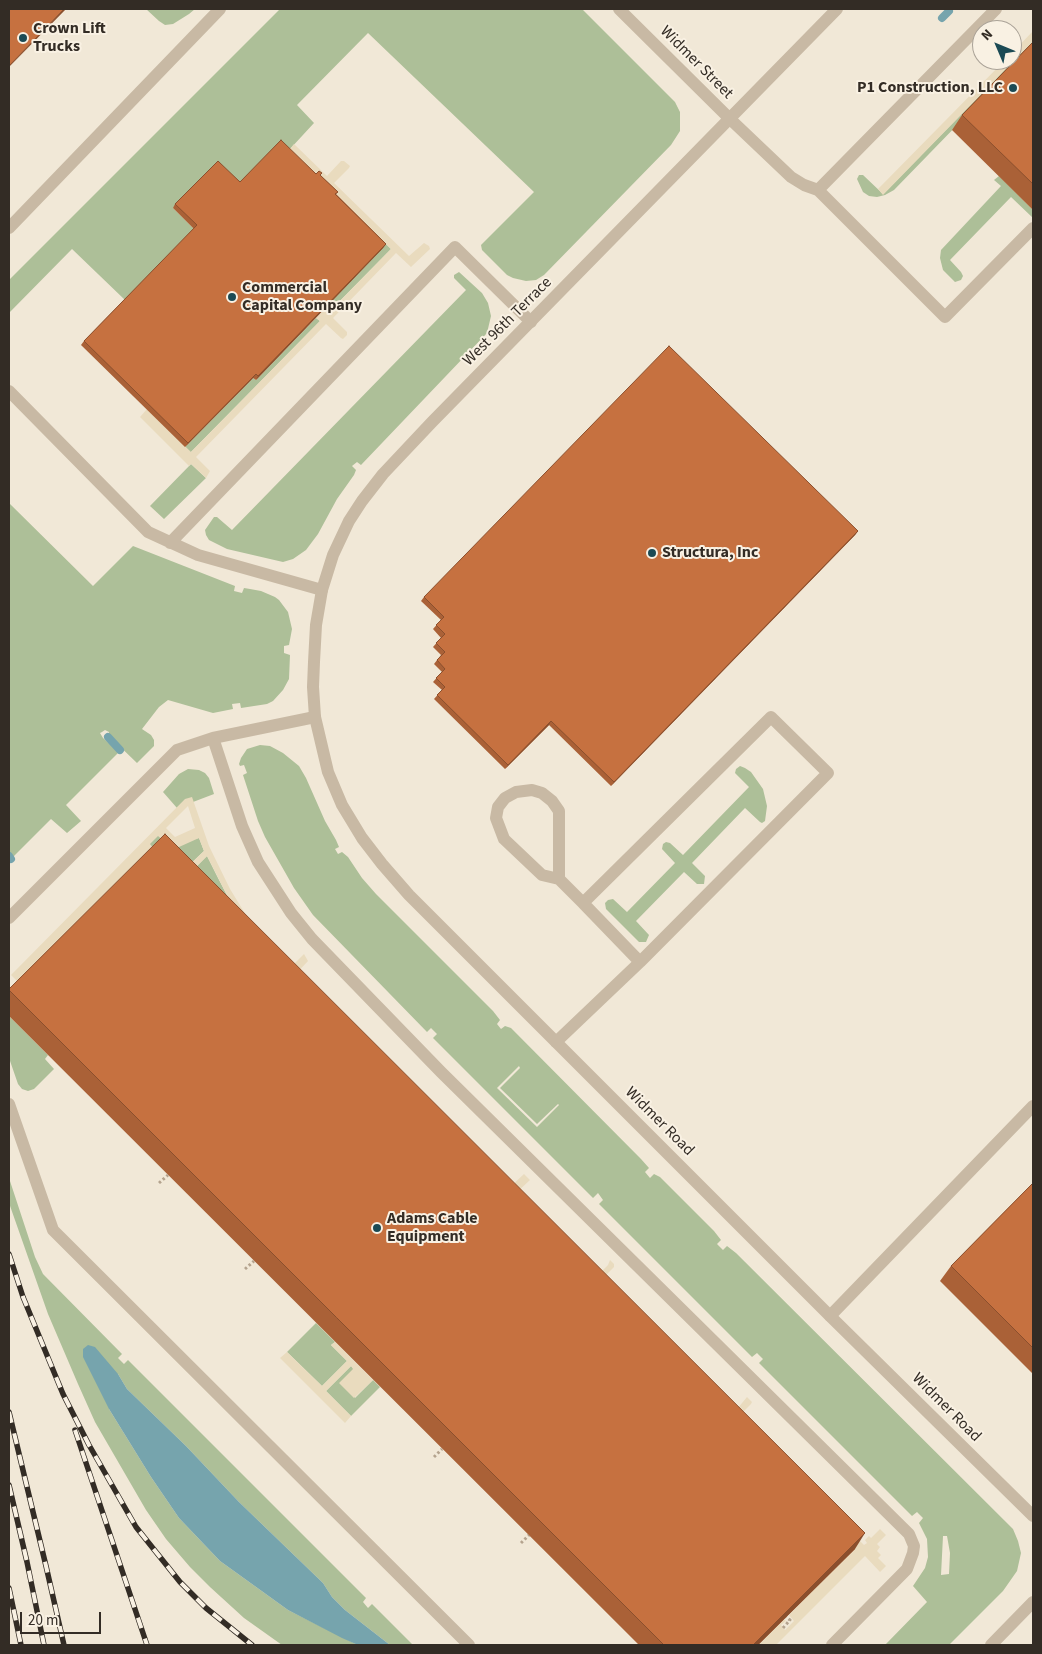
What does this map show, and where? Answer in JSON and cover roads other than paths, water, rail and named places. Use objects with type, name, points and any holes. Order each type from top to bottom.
[{"type":"street","points":[[9,228],[220,9]]},
{"type":"street","name":"Widmer Street","points":[[619,9],[791,177],[804,185],[818,190]]},
{"type":"street","name":"West 96th Terrace","points":[[315,716],[313,687],[316,625],[322,590],[349,522],[368,494],[383,474],[432,422],[838,9]]},
{"type":"street","points":[[996,9],[818,190],[945,317],[1033,228]]},
{"type":"street","points":[[170,543],[455,247],[531,322]]},
{"type":"street","points":[[9,391],[148,532],[198,556],[322,590]]},
{"type":"street","points":[[9,918],[177,750],[213,738],[315,716]]},
{"type":"street","name":"Widmer Road","points":[[315,716],[328,772],[342,805],[362,838],[409,895],[1033,1516]]},
{"type":"street","points":[[556,1042],[640,962],[828,774],[771,717],[583,903]]},
{"type":"street","points":[[213,738],[242,826],[258,862],[287,906],[312,939],[448,1079],[909,1534],[914,1546],[907,1569],[832,1645]]},
{"type":"street","points":[[559,879],[559,811],[552,801],[542,793],[532,790],[516,792],[505,798],[498,807],[496,818],[504,839],[542,875],[559,879],[640,962]]},
{"type":"street","points":[[9,1104],[54,1230],[469,1645]]},
{"type":"street","points":[[830,1316],[1033,1106]]},
{"type":"street","points":[[991,1645],[1033,1602]]},
{"type":"water","points":[[88,1345],[95,1347],[118,1374],[127,1389],[186,1446],[239,1502],[323,1583],[332,1597],[345,1610],[390,1645],[358,1645],[342,1638],[288,1610],[220,1561],[179,1518],[109,1409],[83,1357],[83,1349]]},
{"type":"waterway","points":[[942,18],[949,11]]},
{"type":"waterway","points":[[108,737],[120,750]]},
{"type":"railway","points":[[9,1254],[23,1297],[63,1394],[89,1445],[136,1527],[180,1582],[206,1608],[252,1645]]},
{"type":"railway","points":[[9,1412],[64,1645]]},
{"type":"railway","points":[[75,1430],[147,1645]]},
{"type":"railway","points":[[9,1485],[44,1645]]},
{"type":"railway","points":[[9,1588],[21,1645]]},
{"type":"place","name":"Crown Lift Trucks","points":[[23,38]]},
{"type":"place","name":"P1 Construction, LLC","points":[[1013,88]]},
{"type":"place","name":"Commercial Capital Company","points":[[232,297]]},
{"type":"place","name":"Structura, Inc","points":[[652,553]]},
{"type":"place","name":"Adams Cable Equipment","points":[[377,1228]]}]
